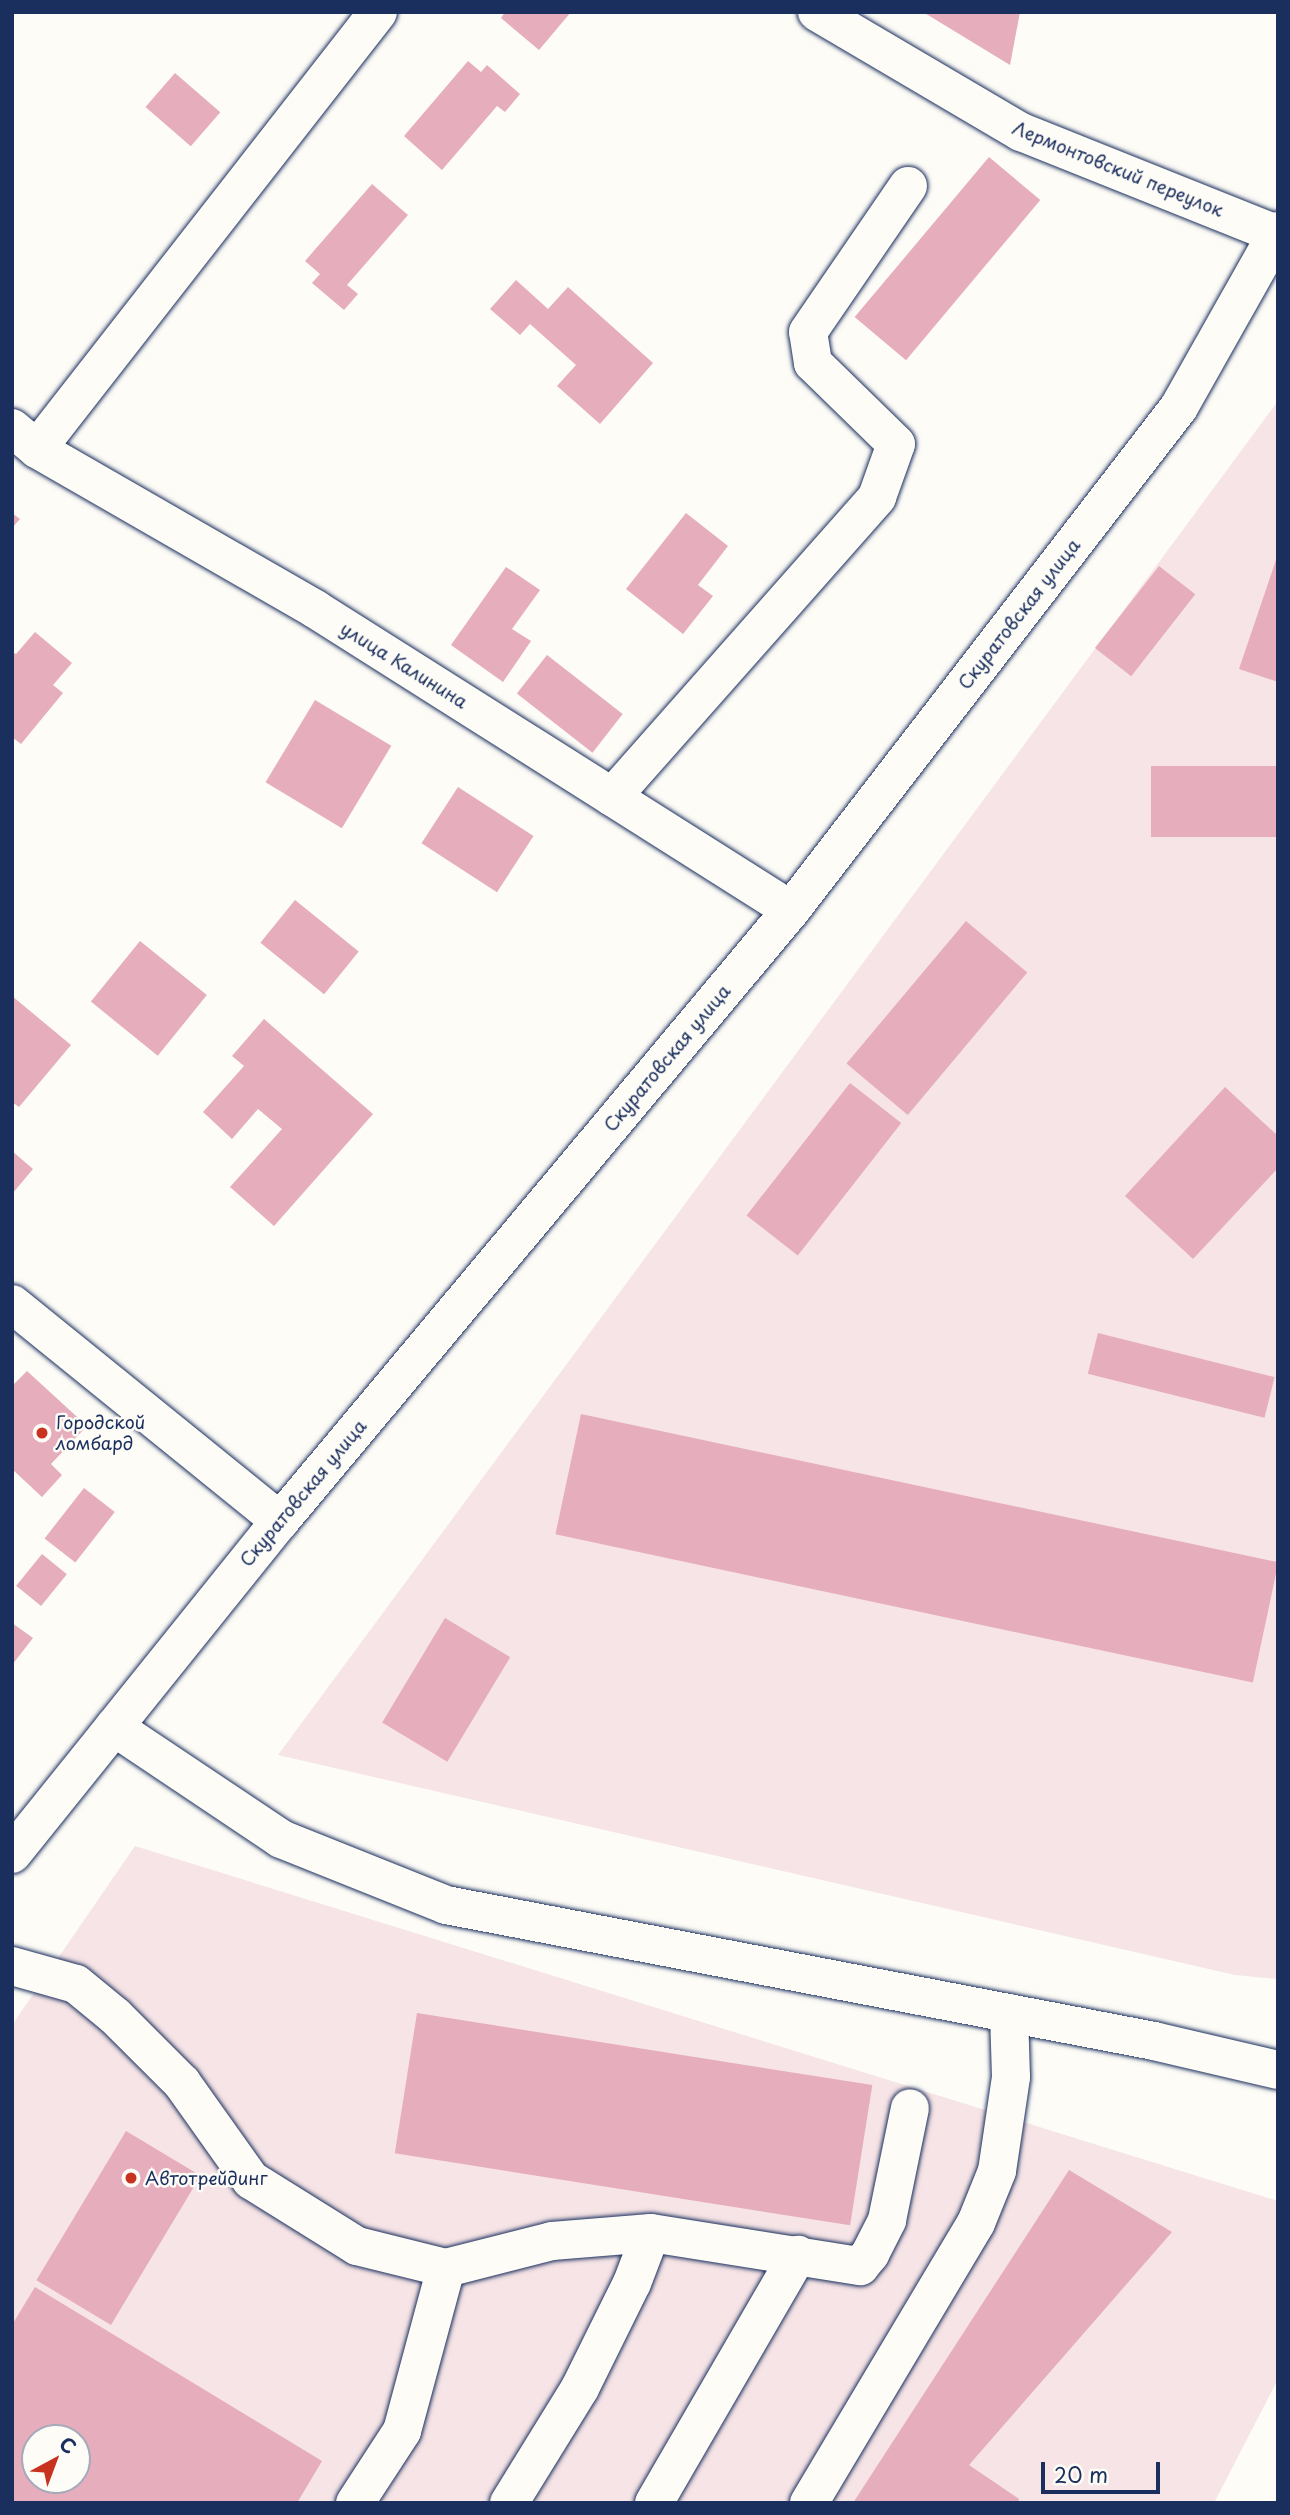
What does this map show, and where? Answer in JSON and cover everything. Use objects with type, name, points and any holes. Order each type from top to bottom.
[{"type":"street","points":[[25,438],[378,12]]},
{"type":"street","name":"Лермонтовский переулок","points":[[817,12],[1021,132],[1277,234]]},
{"type":"street","points":[[611,797],[877,497],[896,444],[813,363],[808,332],[908,186]]},
{"type":"street","name":"Скуратовская улица","points":[[12,1854],[279,1521],[791,910],[1179,407],[1277,234]]},
{"type":"street","name":"улица Калинина","points":[[25,438],[315,609],[791,910]]},
{"type":"street","points":[[12,1304],[279,1521]]},
{"type":"street","points":[[114,1727],[281,1839],[446,1905],[1009,2013],[1278,2070]]},
{"type":"street","points":[[12,1966],[76,1984],[115,2016],[182,2083],[251,2180],[357,2246],[446,2268],[552,2241],[651,2233],[860,2266],[870,2254],[887,2220],[910,2108]]},
{"type":"street","points":[[809,2503],[976,2223],[998,2171],[1011,2077],[1009,2013]]},
{"type":"street","points":[[509,2503],[580,2388],[632,2283],[651,2233]]},
{"type":"street","points":[[654,2503],[798,2255]]},
{"type":"street","points":[[355,2503],[402,2431],[446,2268]]},
{"type":"shaded area","points":[[1278,401],[1278,1979],[1235,1975],[278,1755]]},
{"type":"shaded area","points":[[135,1846],[1278,2201],[1278,2379],[1214,2503],[12,2503],[12,2025]]},
{"type":"building","points":[[505,12],[571,12],[539,50],[501,18]]},
{"type":"building","points":[[923,12],[1020,12],[1010,65]]},
{"type":"building","points":[[468,61],[481,72],[487,65],[520,94],[505,112],[497,106],[442,170],[404,136]]},
{"type":"building","points":[[175,73],[220,112],[191,146],[145,107]]},
{"type":"building","points":[[989,157],[1040,200],[906,360],[855,317]]},
{"type":"building","points":[[372,184],[408,215],[347,285],[358,294],[344,310],[312,283],[320,274],[305,261]]},
{"type":"building","points":[[516,280],[548,309],[568,287],[653,363],[600,424],[557,386],[576,365],[530,324],[520,335],[490,309]]},
{"type":"building","points":[[12,513],[20,519],[12,528]]},
{"type":"building","points":[[686,513],[728,546],[698,585],[713,596],[683,634],[626,589]]},
{"type":"building","points":[[1278,557],[1278,682],[1239,669]]},
{"type":"building","points":[[1159,566],[1195,594],[1131,676],[1095,648]]},
{"type":"building","points":[[506,567],[540,590],[512,629],[531,641],[503,682],[451,645]]},
{"type":"building","points":[[35,632],[72,663],[53,685],[63,693],[21,744],[12,737],[12,652],[16,654]]},
{"type":"building","points":[[547,655],[623,714],[592,753],[517,694]]},
{"type":"building","points":[[315,700],[391,746],[342,828],[266,782]]},
{"type":"building","points":[[1151,766],[1278,766],[1278,837],[1151,837]]},
{"type":"building","points":[[458,787],[533,836],[497,892],[422,843]]},
{"type":"building","points":[[295,900],[359,952],[324,994],[260,943]]},
{"type":"building","points":[[966,921],[1027,972],[908,1115],[846,1063]]},
{"type":"building","points":[[140,941],[207,995],[158,1056],[91,1002]]},
{"type":"building","points":[[12,996],[71,1045],[19,1107],[12,1102]]},
{"type":"building","points":[[264,1019],[373,1114],[274,1226],[230,1187],[282,1129],[258,1109],[232,1139],[203,1112],[244,1066],[232,1056]]},
{"type":"building","points":[[850,1083],[901,1123],[798,1255],[747,1215]]},
{"type":"building","points":[[1225,1087],[1278,1136],[1278,1168],[1193,1259],[1125,1196]]},
{"type":"building","points":[[12,1151],[33,1169],[12,1194]]},
{"type":"building","points":[[1098,1333],[1275,1377],[1264,1418],[1088,1374]]},
{"type":"building","points":[[27,1371],[87,1426],[51,1464],[62,1475],[42,1497],[12,1469],[12,1386]]},
{"type":"building","points":[[581,1414],[1278,1562],[1253,1683],[555,1534]]},
{"type":"building","points":[[84,1488],[115,1512],[75,1562],[45,1538]]},
{"type":"building","points":[[42,1554],[67,1574],[41,1606],[16,1586]]},
{"type":"building","points":[[445,1618],[510,1657],[447,1762],[382,1723]]},
{"type":"building","points":[[12,1623],[33,1638],[12,1665]]},
{"type":"building","points":[[417,2013],[872,2085],[850,2225],[395,2153]]},
{"type":"building","points":[[126,2131],[201,2176],[111,2325],[36,2280]]},
{"type":"building","points":[[1069,2170],[1172,2232],[969,2465],[1019,2499],[1018,2503],[853,2503]]},
{"type":"building","points":[[35,2287],[322,2461],[297,2503],[12,2503],[12,2325]]},
{"type":"place","name":"Городской ломбард","points":[[42,1433]]},
{"type":"place","name":"Автотрейдинг","points":[[131,2178]]}]
